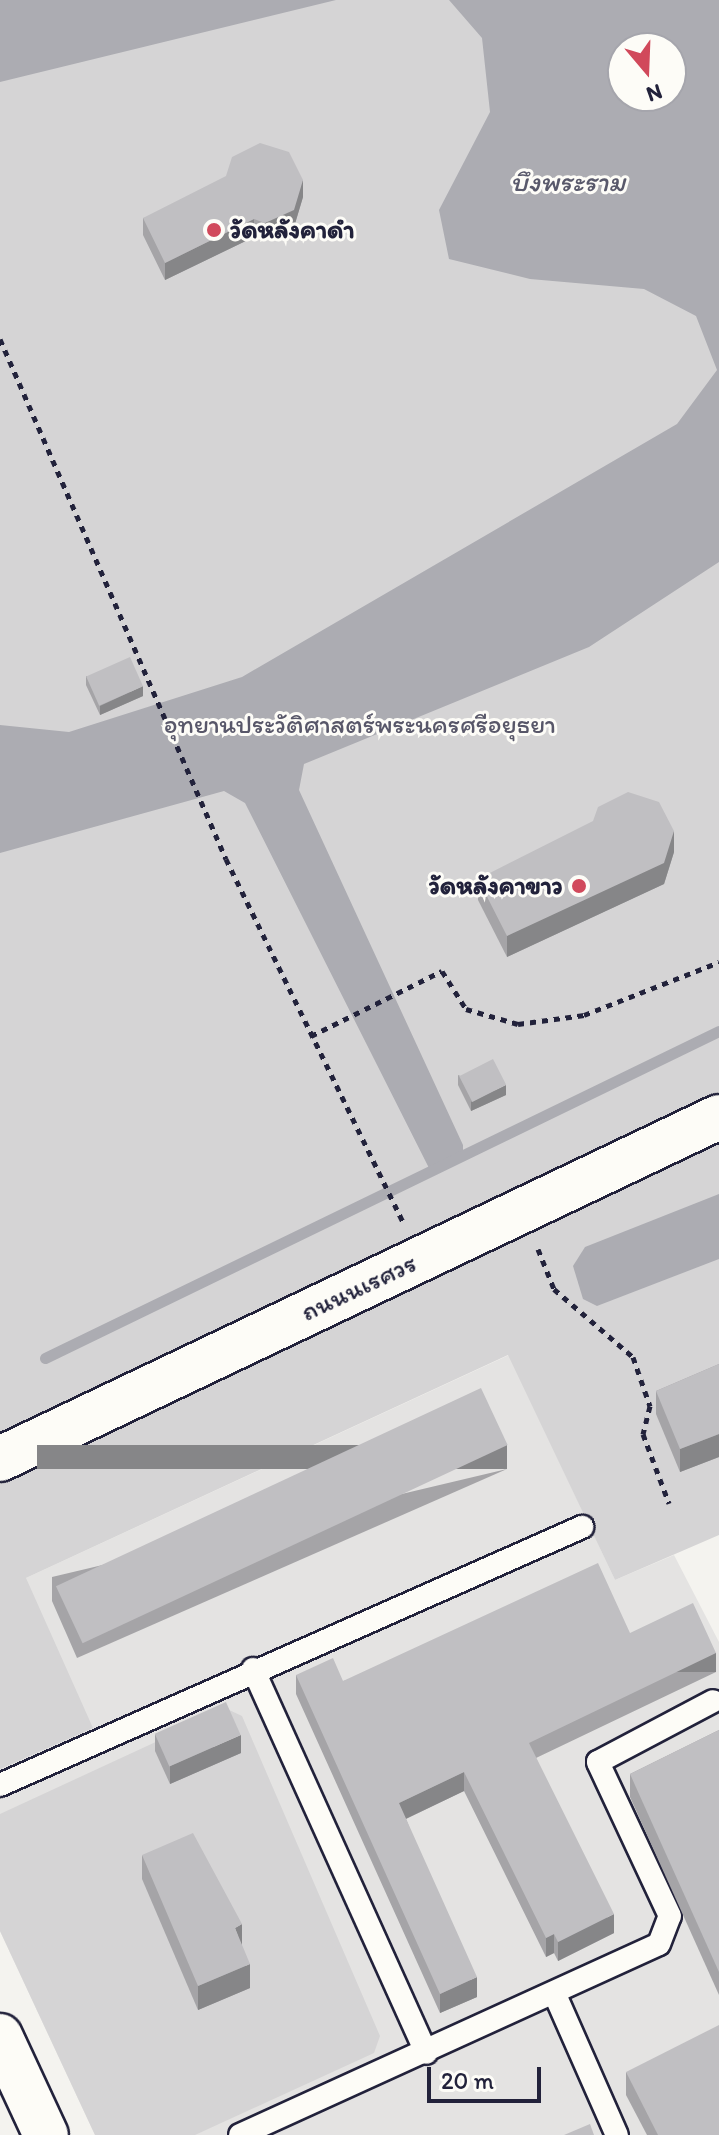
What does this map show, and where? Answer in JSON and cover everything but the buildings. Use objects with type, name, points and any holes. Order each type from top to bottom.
[{"type":"street","name":"ถนนนเรศวร","points":[[0,1459],[719,1117]]},
{"type":"street","points":[[0,2036],[46,2135]]},
{"type":"lane","points":[[0,1785],[253,1669],[582,1527]]},
{"type":"lane","points":[[253,1669],[426,2053]]},
{"type":"lane","points":[[240,2135],[556,1997],[659,1944],[670,1931],[670,1916],[598,1762],[713,1701]]},
{"type":"lane","points":[[556,1997],[617,2135]]},
{"type":"path","points":[[0,339],[202,802],[311,1036],[396,1208]]},
{"type":"path","points":[[311,1036],[442,971],[466,1009],[518,1024],[584,1015],[719,962]]},
{"type":"path","points":[[523,1210],[554,1289],[633,1357],[650,1406],[643,1434],[669,1503]]},
{"type":"shaded area","points":[[509,1355],[615,1580],[674,1555],[719,1642],[719,2135],[95,2135],[0,1931],[0,1590]]},
{"type":"green space","name":"อุทยานประวัติศาสตร์พระนครศรีอยุธยา","points":[[0,0],[719,0],[719,1535],[615,1580],[508,1355],[26,1578],[93,1728],[0,1769]]},
{"type":"green space","points":[[227,1709],[242,1716],[380,2036],[374,2053],[195,2135],[95,2135],[0,1931],[0,1814]]},
{"type":"water","points":[[0,0],[336,0],[0,82]]},
{"type":"water","name":"บึงพระราม","points":[[449,0],[719,0],[719,562],[589,647],[304,764],[299,790],[463,1145],[463,1157],[431,1172],[245,803],[224,791],[0,853],[0,725],[69,732],[242,677],[677,424],[717,370],[696,316],[644,289],[530,279],[449,259],[439,210],[490,112],[482,38]]},
{"type":"water","points":[[719,1194],[719,1259],[597,1306],[583,1299],[573,1266],[585,1247]]},
{"type":"waterway","points":[[45,1358],[719,1031]]},
{"type":"place","name":"วัดหลังคาดำ","points":[[214,230]]},
{"type":"place","name":"วัดหลังคาขาว","points":[[579,886]]}]
